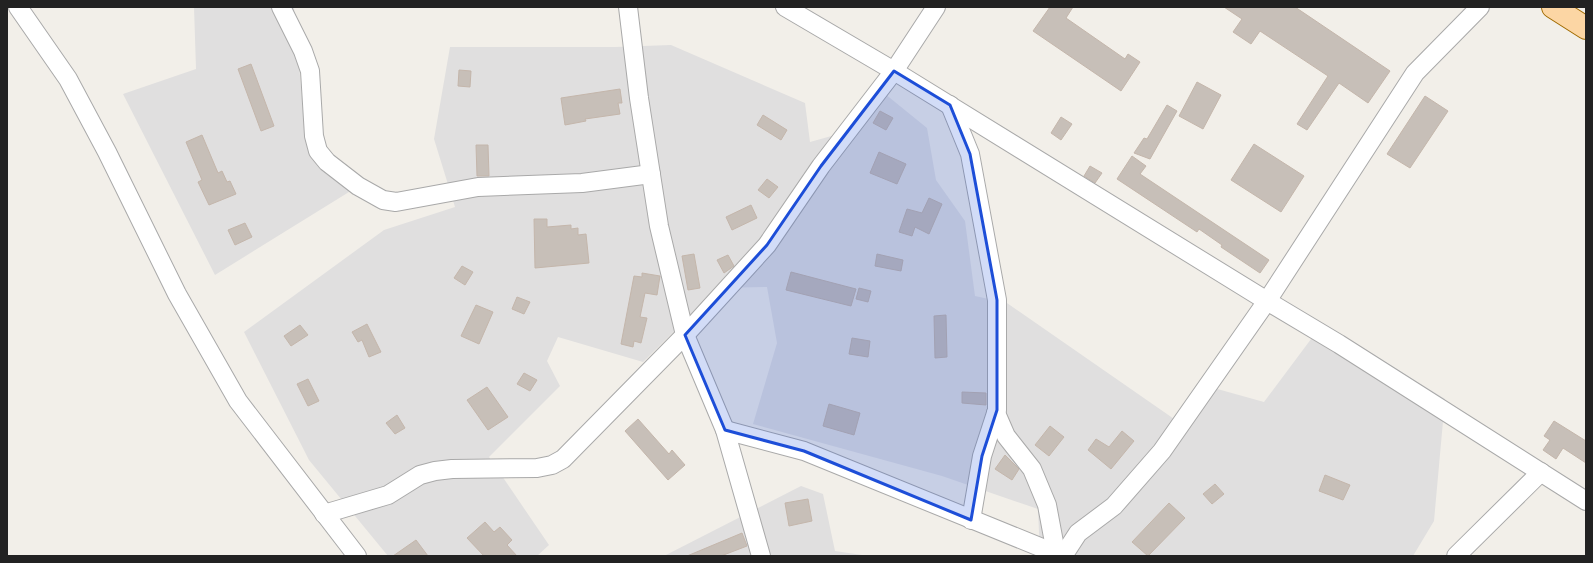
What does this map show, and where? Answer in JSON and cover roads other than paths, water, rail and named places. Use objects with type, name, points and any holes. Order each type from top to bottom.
[{"type":"main road","points":[[1553,7],[1586,28]]},
{"type":"street","points":[[18,7],[68,79],[107,152],[177,294],[238,401],[357,556]]},
{"type":"street","points":[[281,7],[303,51],[310,71],[314,136],[318,151],[326,162],[358,186],[383,200],[396,202],[478,187],[582,183],[651,174]]},
{"type":"street","points":[[628,7],[639,98],[659,226],[685,335],[725,430],[761,556]]},
{"type":"street","points":[[785,7],[894,71],[1339,344],[1586,501]]},
{"type":"street","points":[[324,514],[388,495],[420,475],[435,471],[452,469],[537,468],[552,465],[562,459],[685,335],[767,244],[821,166],[894,71],[936,7]]},
{"type":"street","points":[[1060,555],[1078,533],[1114,506],[1162,451],[1267,301],[1415,73],[1480,7]]},
{"type":"street","points":[[950,106],[970,154],[997,300],[996,413],[982,456],[971,520]]},
{"type":"street","points":[[996,413],[1006,436],[1032,469],[1047,506],[1060,555]]},
{"type":"street","points":[[725,430],[804,451],[1060,555]]},
{"type":"street","points":[[1456,556],[1541,472]]}]
